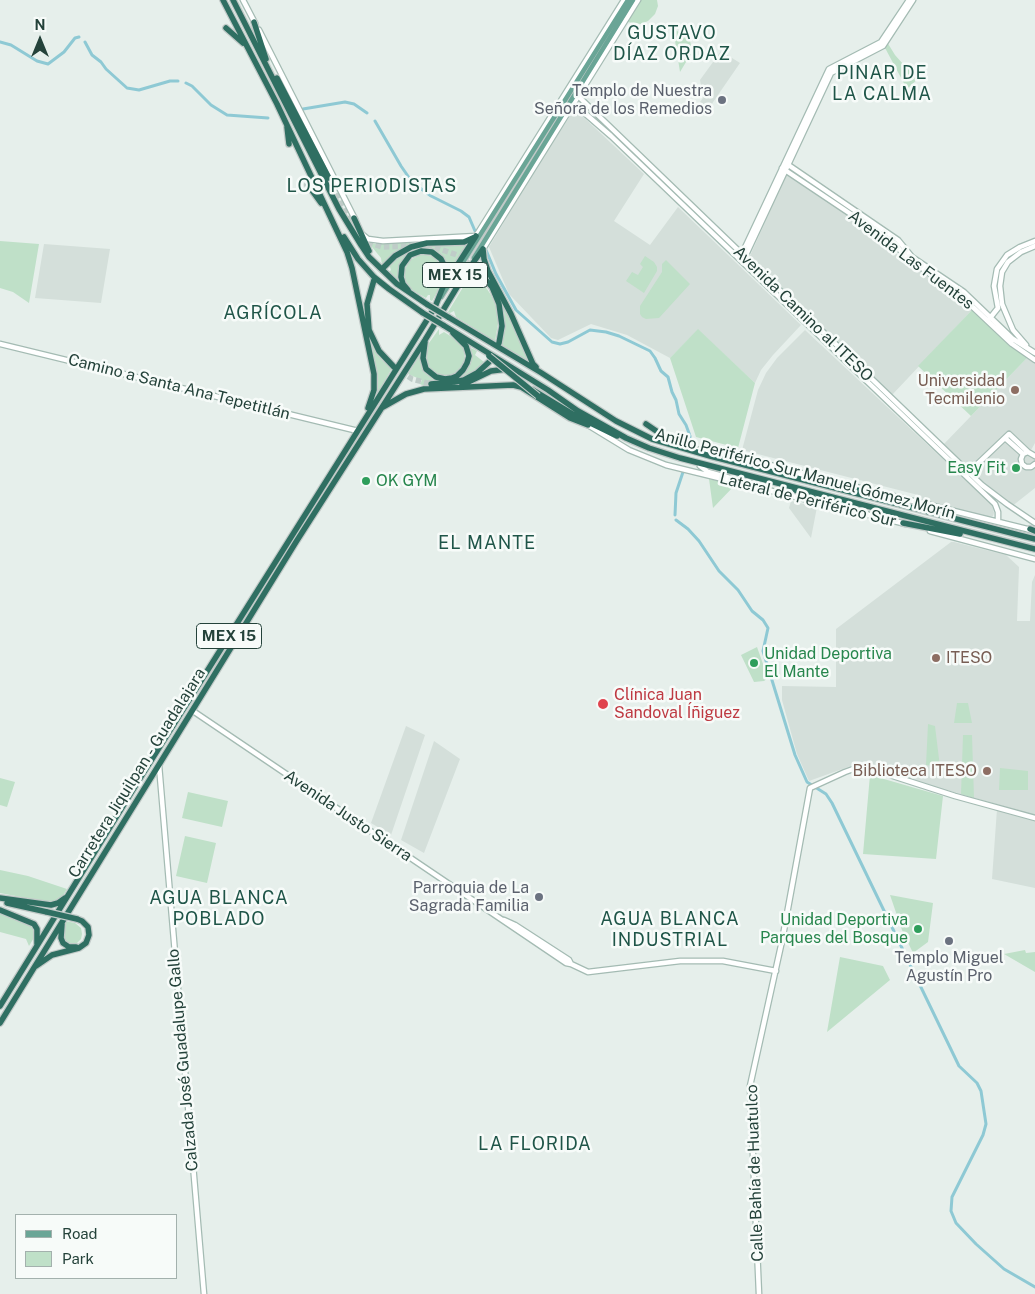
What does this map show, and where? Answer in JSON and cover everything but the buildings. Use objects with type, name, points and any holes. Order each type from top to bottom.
[{"type":"highway","points":[[223,0],[286,122],[347,252],[374,374],[374,390],[363,421]]},
{"type":"highway","points":[[233,0],[339,209],[361,246],[374,262]]},
{"type":"highway","points":[[241,16],[266,58],[329,178]]},
{"type":"highway","points":[[254,22],[266,58]]},
{"type":"highway","points":[[226,28],[246,46]]},
{"type":"highway","points":[[286,122],[289,144]]},
{"type":"highway","points":[[308,185],[331,215]]},
{"type":"highway","name":"Anillo Periférico Sur Manuel Gómez Morín","points":[[331,215],[358,259],[388,289],[460,334],[577,413],[626,438],[680,458],[1035,550]]},
{"type":"highway","points":[[354,218],[374,262]]},
{"type":"highway","points":[[384,267],[395,256],[411,247],[427,243],[464,242],[481,239]]},
{"type":"highway","points":[[435,307],[444,286],[481,239]]},
{"type":"highway","points":[[481,239],[488,271],[511,314],[533,364],[540,372]]},
{"type":"highway","name":"MEX 15","points":[[425,340],[465,274],[481,239]]},
{"type":"highway","points":[[411,294],[404,284],[401,268],[408,257],[420,251],[432,252],[442,261],[446,272],[444,286]]},
{"type":"highway","name":"Anillo Periférico Sur Manuel Gómez Morín","points":[[374,262],[397,284],[411,294],[632,430],[652,439],[809,482],[1035,539]]},
{"type":"highway","points":[[477,270],[492,287],[498,299],[502,320],[499,343]]},
{"type":"highway","points":[[374,280],[367,304],[369,330],[379,351],[394,368]]},
{"type":"highway","name":"Carretera Jiquilpan - Guadalajara","points":[[0,1006],[435,307]]},
{"type":"highway","points":[[425,340],[423,361],[424,367],[430,374],[445,379],[460,374],[468,363],[468,348],[443,324]]},
{"type":"highway","points":[[460,334],[489,359],[538,396],[588,425]]},
{"type":"highway","name":"Carretera Jiquilpan - Guadalajara","points":[[0,1024],[63,919],[425,340]]},
{"type":"highway","points":[[381,408],[405,390],[426,384],[461,381],[477,373],[489,359]]},
{"type":"highway","points":[[455,387],[487,372],[505,369],[514,372],[577,413],[588,425]]},
{"type":"highway","points":[[476,384],[519,383],[526,385],[577,413]]},
{"type":"highway","points":[[381,408],[413,391],[455,387],[516,385],[557,411],[588,425]]},
{"type":"highway","points":[[561,386],[576,392]]},
{"type":"highway","points":[[646,424],[682,448]]},
{"type":"highway","points":[[809,482],[882,494]]},
{"type":"highway","points":[[782,484],[825,504]]},
{"type":"highway","points":[[903,523],[1005,542]]},
{"type":"highway","points":[[0,901],[51,905],[60,902],[69,895]]},
{"type":"highway","points":[[0,901],[84,923],[88,927],[89,935],[86,944],[52,956],[32,969]]},
{"type":"highway","points":[[0,910],[34,924],[37,931],[36,946]]},
{"type":"highway","points":[[63,919],[61,938],[63,943],[69,947],[78,946],[85,939],[86,933],[84,928],[76,921]]},
{"type":"main road","name":"MEX 15","points":[[481,239],[628,0]]},
{"type":"main road","name":"MEX 15","points":[[435,307],[481,239],[633,0]]},
{"type":"main road","points":[[559,104],[572,89]]},
{"type":"street","points":[[243,0],[364,237],[377,241],[481,239],[488,241],[638,0]]},
{"type":"street","points":[[481,239],[559,104],[624,0]]},
{"type":"street","points":[[742,258],[828,69],[881,42],[909,0]]},
{"type":"street","points":[[785,166],[831,73],[882,46],[913,0]]},
{"type":"street","name":"Avenida Camino al ITESO","points":[[578,96],[742,258],[967,474],[995,504],[998,512],[998,522]]},
{"type":"street","name":"Avenida Camino al ITESO","points":[[574,103],[742,258]]},
{"type":"street","name":"Avenida Las Fuentes","points":[[785,166],[898,240],[912,257],[964,292],[1012,344],[1035,360]]},
{"type":"street","points":[[990,319],[998,308],[994,286],[997,269],[1007,255],[1035,241]]},
{"type":"street","points":[[1033,352],[1013,330],[1002,304],[1000,286],[1002,272],[1008,262],[1021,252],[1035,246]]},
{"type":"street","name":"Avenida Las Fuentes","points":[[990,319],[1012,338],[1033,352]]},
{"type":"street","name":"Camino a Santa Ana Tepetitlán","points":[[0,344],[358,431]]},
{"type":"street","name":"Lateral de Periférico Sur","points":[[588,425],[628,450],[666,465],[903,523],[1035,558]]},
{"type":"street","points":[[967,474],[1009,434],[1033,454]]},
{"type":"street","points":[[1005,438],[1022,454],[1033,454]]},
{"type":"street","points":[[1033,454],[1035,446]]},
{"type":"street","points":[[697,450],[707,448],[822,478]]},
{"type":"street","points":[[705,452],[793,474],[822,478]]},
{"type":"street","points":[[1022,454],[1021,461],[1024,466],[1032,467],[1035,464]]},
{"type":"street","points":[[692,472],[693,464]]},
{"type":"street","points":[[700,466],[708,472],[754,484],[775,492]]},
{"type":"street","name":"Avenida Camino al ITESO","points":[[967,474],[1035,523]]},
{"type":"street","name":"Lateral de Periférico Sur","points":[[822,478],[1033,530]]},
{"type":"street","name":"Avenida Justo Sierra","points":[[193,711],[504,920],[509,926],[531,937],[566,964],[571,964],[588,972],[680,962],[723,961],[776,971]]},
{"type":"street","name":"Calzada José Guadalupe Gallo","points":[[159,765],[204,1294]]},
{"type":"street","name":"Calle Bahía de Huatulco","points":[[759,1294],[750,1086],[776,971],[810,788],[856,768],[870,768],[955,796],[1035,818]]},
{"type":"shaded area","points":[[721,51],[740,63],[709,108],[700,102],[703,98],[700,80]]},
{"type":"shaded area","points":[[574,110],[644,174],[614,221],[650,245],[678,207],[801,325],[761,370],[755,383],[698,330],[670,358],[627,335],[591,324],[558,340],[551,338],[509,294],[489,247]]},
{"type":"shaded area","points":[[787,173],[896,247],[895,253],[961,297],[973,309],[892,395],[749,258]]},
{"type":"shaded area","points":[[44,244],[110,249],[101,303],[35,298]]},
{"type":"shaded area","points":[[805,330],[992,505],[993,516],[989,517],[917,499],[922,496],[742,450],[758,390],[766,373],[777,358]]},
{"type":"shaded area","points":[[1027,358],[1035,363],[1035,443],[1031,450],[1029,450],[1035,457],[1035,488],[1011,507],[943,445]]},
{"type":"shaded area","points":[[791,501],[817,507],[811,538],[789,508]]},
{"type":"shaded area","name":"ITESO","points":[[951,542],[1006,555],[1019,567],[1017,621],[1030,621],[1032,582],[1035,575],[1035,815],[932,786],[862,762],[809,781],[797,754],[782,700],[782,686],[836,687],[836,629]]},
{"type":"shaded area","points":[[406,726],[425,735],[391,835],[371,823]]},
{"type":"shaded area","points":[[434,741],[460,759],[424,853],[401,840]]},
{"type":"shaded area","points":[[997,809],[1035,821],[1035,888],[992,879]]},
{"type":"green space","points":[[640,0],[657,0],[658,6],[655,14],[648,21],[641,24],[627,22]]},
{"type":"green space","points":[[673,28],[690,40],[692,52],[680,72]]},
{"type":"green space","points":[[887,42],[903,64],[910,70],[922,75],[907,89],[884,46]]},
{"type":"green space","points":[[0,241],[39,244],[29,303],[13,292],[0,288]]},
{"type":"green space","points":[[367,241],[375,244],[423,242],[388,259],[382,265],[381,258]]},
{"type":"green space","points":[[469,244],[448,276],[447,263],[443,257],[433,250],[405,257],[400,282],[388,273],[391,270],[390,267],[385,268],[408,250],[425,246]]},
{"type":"green space","points":[[422,254],[434,257],[440,261],[444,274],[444,280],[432,301],[430,300],[430,295],[426,298],[410,289],[404,278],[404,271],[410,260]]},
{"type":"green space","points":[[645,256],[654,262],[657,271],[644,293],[626,281],[632,272],[638,275],[643,267],[640,264]]},
{"type":"green space","points":[[666,260],[690,284],[659,318],[646,319],[640,314],[640,306],[662,272],[662,264]]},
{"type":"green space","points":[[471,274],[485,286],[497,308],[499,318],[495,341],[456,317],[454,311],[448,312]]},
{"type":"green space","points":[[500,298],[530,364],[501,344],[505,322]]},
{"type":"green space","points":[[973,309],[1027,358],[971,416],[918,366]]},
{"type":"green space","points":[[439,329],[439,335],[444,332],[460,342],[464,348],[465,361],[463,367],[453,375],[440,376],[434,373],[429,369],[425,357],[429,343]]},
{"type":"green space","points":[[698,329],[755,383],[738,448],[696,437],[670,358]]},
{"type":"green space","points":[[368,334],[382,360],[392,368],[378,393]]},
{"type":"green space","points":[[469,347],[477,351],[475,355],[484,362],[487,360],[462,380],[422,385],[420,384],[422,380],[408,374],[420,355],[421,366],[429,376],[444,382],[458,378],[470,363],[471,351]]},
{"type":"green space","points":[[709,479],[735,485],[713,508]]},
{"type":"green space","name":"Unidad Deportiva El Mante","points":[[757,647],[768,678],[764,681],[754,682],[741,655]]},
{"type":"green space","points":[[957,703],[968,703],[972,723],[954,723]]},
{"type":"green space","points":[[928,724],[935,726],[940,767],[926,765]]},
{"type":"green space","points":[[963,735],[972,735],[974,798],[961,794]]},
{"type":"green space","points":[[1000,768],[1028,771],[1028,790],[999,790]]},
{"type":"green space","points":[[870,775],[943,796],[936,859],[863,854]]},
{"type":"green space","points":[[0,778],[15,782],[7,807],[0,805]]},
{"type":"green space","points":[[188,792],[228,801],[222,827],[182,818]]},
{"type":"green space","points":[[185,836],[216,843],[207,883],[176,876]]},
{"type":"green space","points":[[0,870],[28,876],[67,889],[60,900],[47,902],[0,893]]},
{"type":"green space","points":[[890,895],[933,903],[928,942],[913,953],[902,930]]},
{"type":"green space","points":[[0,913],[29,922],[33,927],[35,936],[29,946],[26,939],[0,932]]},
{"type":"green space","points":[[65,921],[75,923],[81,928],[81,939],[77,943],[64,943],[62,938]]},
{"type":"green space","points":[[1025,950],[1026,953],[1035,952],[1035,972],[1004,954]]},
{"type":"green space","points":[[840,957],[883,966],[890,980],[827,1032]]},
{"type":"waterway","points":[[0,42],[11,45],[37,61],[48,64],[64,52],[75,38],[79,37]]},
{"type":"waterway","points":[[85,42],[92,55],[127,88],[139,90],[170,81],[178,81]]},
{"type":"waterway","points":[[186,83],[192,86],[211,105],[227,115],[268,118]]},
{"type":"waterway","points":[[303,109],[345,102],[354,104],[367,113]]},
{"type":"waterway","points":[[375,121],[412,182]]},
{"type":"waterway","points":[[416,185],[431,196],[469,217],[475,231]]},
{"type":"waterway","points":[[486,250],[496,274],[516,310],[552,342],[560,344],[568,342],[590,330],[619,336],[650,351],[661,371],[668,377],[679,414],[690,436],[690,448]]},
{"type":"waterway","points":[[675,515],[676,493],[683,472]]},
{"type":"waterway","points":[[676,520],[699,541],[719,571],[738,590],[752,611],[763,620],[768,628],[763,651],[795,755],[807,782],[826,794],[832,803],[959,1066],[977,1083],[981,1091],[986,1124],[983,1135],[952,1197],[951,1211],[956,1223],[1004,1269],[1035,1287]]},
{"type":"tunnel","points":[[329,178],[363,241],[382,247],[420,246],[437,248],[457,255],[474,267]]},
{"type":"tunnel","points":[[394,367],[412,379],[435,385]]},
{"type":"place","name":"Templo de Nuestra Señora de los Remedios","points":[[722,100]]},
{"type":"place","name":"Universidad Tecmilenio","points":[[1015,390]]},
{"type":"place","name":"Easy Fit","points":[[1016,468]]},
{"type":"place","name":"OK GYM","points":[[366,481]]},
{"type":"place","name":"ITESO","points":[[936,658]]},
{"type":"place","name":"Unidad Deportiva El Mante","points":[[754,663]]},
{"type":"place","name":"Clínica Juan Sandoval Íñiguez","points":[[603,704]]},
{"type":"place","name":"Biblioteca ITESO","points":[[987,771]]},
{"type":"place","name":"Parroquia de La Sagrada Familia","points":[[539,897]]},
{"type":"place","name":"Unidad Deportiva Parques del Bosque","points":[[918,929]]},
{"type":"place","name":"Templo Miguel Agustín Pro","points":[[949,941]]},
{"type":"district","name":"GUSTAVO DÍAZ ORDAZ","points":[[672,43]]},
{"type":"district","name":"PINAR DE LA CALMA","points":[[882,83]]},
{"type":"district","name":"LOS PERIODISTAS","points":[[372,186]]},
{"type":"district","name":"AGRÍCOLA","points":[[273,313]]},
{"type":"district","name":"EL MANTE","points":[[487,543]]},
{"type":"district","name":"AGUA BLANCA POBLADO","points":[[219,908]]},
{"type":"district","name":"AGUA BLANCA INDUSTRIAL","points":[[670,930]]},
{"type":"district","name":"LA FLORIDA","points":[[535,1144]]}]
